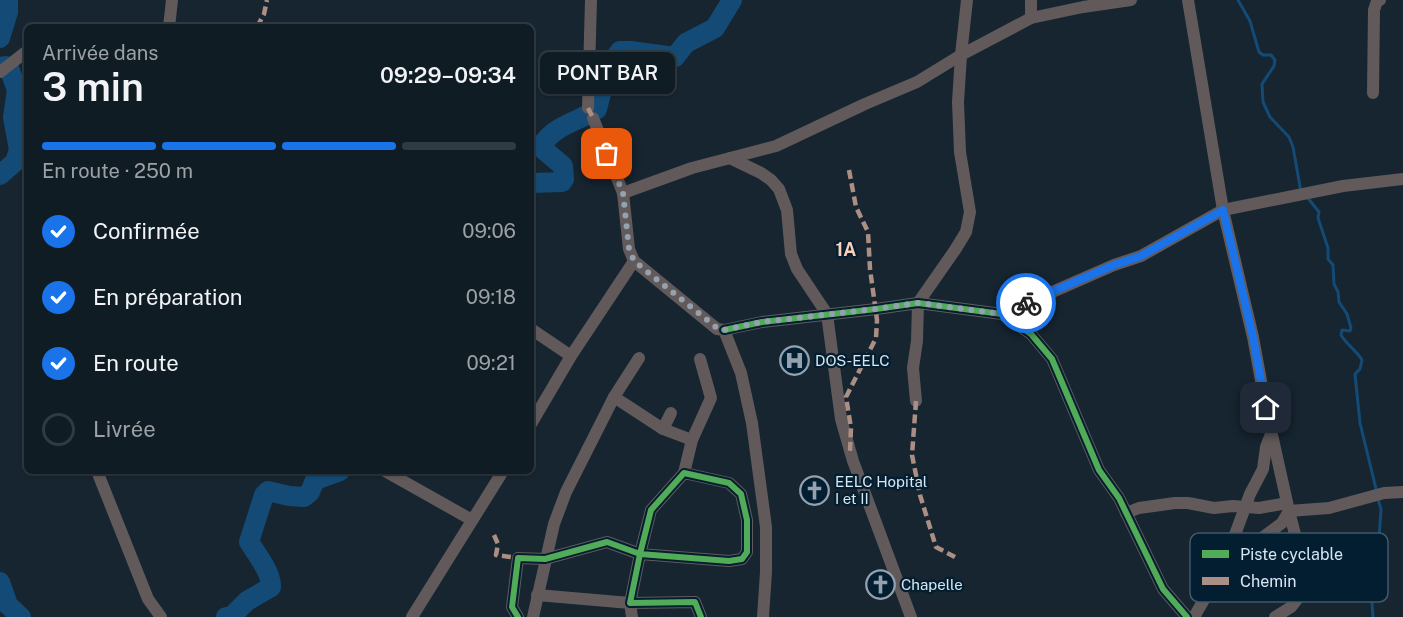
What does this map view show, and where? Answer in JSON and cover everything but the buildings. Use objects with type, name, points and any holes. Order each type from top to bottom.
[{"type":"street","points":[[169,24],[172,0]]},
{"type":"street","points":[[591,0],[590,113],[623,193],[629,249],[634,261],[717,328],[724,330],[762,322],[918,303],[1002,314],[1031,334],[1053,359],[1099,470],[1119,498],[1163,589],[1187,617]]},
{"type":"street","points":[[916,401],[913,368],[917,340],[918,303],[966,232],[970,212],[960,152],[958,102],[967,0]]},
{"type":"street","points":[[1030,0],[1030,18]]},
{"type":"street","points":[[623,193],[692,168],[776,146],[917,82],[961,55],[1030,18],[1131,0]]},
{"type":"street","points":[[1188,0],[1223,210],[1295,533]]},
{"type":"street","points":[[1372,93],[1374,10],[1380,0]]},
{"type":"street","points":[[0,72],[24,53]]},
{"type":"street","points":[[730,158],[761,173],[779,189],[787,210],[791,254],[797,269],[826,315],[841,419],[850,452],[911,617]]},
{"type":"street","points":[[1002,314],[1114,265],[1141,256],[1223,210],[1343,186],[1403,179]]},
{"type":"street","points":[[534,419],[571,356],[634,261]]},
{"type":"street","points":[[534,330],[571,356]]},
{"type":"street","points":[[724,330],[741,373],[752,423],[766,528],[763,617]]},
{"type":"street","points":[[533,617],[554,524],[566,492],[614,398],[639,358]]},
{"type":"street","points":[[632,617],[630,603],[651,510],[684,473],[692,440],[711,398],[700,359]]},
{"type":"street","points":[[614,398],[663,429],[692,440]]},
{"type":"street","points":[[663,429],[671,413]]},
{"type":"street","points":[[1236,533],[1263,469],[1266,447],[1272,434]]},
{"type":"street","points":[[518,617],[512,606],[518,558],[545,559],[607,542],[640,554],[729,561],[742,558],[747,552],[747,520],[741,494],[729,483],[684,473]]},
{"type":"street","points":[[98,474],[148,599],[161,617]]},
{"type":"street","points":[[390,474],[472,520]]},
{"type":"street","points":[[412,617],[501,474]]},
{"type":"street","points":[[1126,513],[1139,508],[1188,503],[1214,508],[1233,506],[1329,508],[1384,492],[1403,492]]},
{"type":"street","points":[[1269,533],[1282,523],[1288,507]]},
{"type":"street","points":[[537,595],[630,603],[695,602],[701,617]]},
{"type":"street","points":[[1194,617],[1203,602]]},
{"type":"street","points":[[1275,617],[1295,602]]},
{"type":"waterway","points":[[0,38],[8,12],[8,0]]},
{"type":"waterway","points":[[534,183],[562,182],[564,179],[563,166],[544,150],[544,142],[562,127],[597,109],[606,74],[620,51],[675,57],[686,43],[715,28],[732,0]]},
{"type":"waterway","points":[[1238,0],[1250,21],[1259,52],[1263,55],[1271,55],[1275,60],[1274,66],[1262,84],[1263,102],[1270,117],[1289,137],[1301,192]]},
{"type":"waterway","points":[[0,67],[9,68],[17,90],[13,117],[19,150],[15,162],[0,175]]},
{"type":"waterway","points":[[1308,198],[1319,212],[1318,218],[1328,248],[1328,259],[1333,265],[1334,284],[1339,302],[1347,314],[1351,328],[1350,331],[1342,330],[1341,335],[1362,360],[1360,369],[1355,374],[1360,423],[1377,493]]},
{"type":"waterway","points":[[226,617],[232,616],[247,601],[271,587],[266,570],[249,542],[264,495],[268,491],[304,497],[310,492],[315,480],[332,474]]},
{"type":"waterway","points":[[1378,499],[1381,509],[1379,533]]},
{"type":"waterway","points":[[0,582],[8,605],[21,617]]},
{"type":"waterway","points":[[1372,602],[1373,617]]},
{"type":"marked path","points":[[259,24],[267,0]]},
{"type":"marked path","points":[[588,108],[593,118]]},
{"type":"marked path","points":[[849,170],[856,207],[868,232],[877,320],[876,338],[846,397],[851,428],[850,452]]},
{"type":"marked path","points":[[916,401],[912,455],[920,495],[936,547],[955,557]]},
{"type":"marked path","points":[[494,535],[498,544],[496,555],[518,558]]},
{"type":"cycle path","points":[[724,330],[762,322],[918,303],[1002,314],[1031,334],[1052,359],[1099,470],[1119,498],[1163,589],[1187,617]]},
{"type":"cycle path","points":[[518,617],[512,607],[518,558],[545,559],[607,542],[640,554],[651,510],[684,473],[729,483],[741,494],[747,520],[747,552],[742,559],[729,561],[640,554],[630,603],[695,602],[701,617]]},
{"type":"way so far","points":[[607,154],[623,193],[629,249],[634,261],[717,328],[724,330],[762,322],[918,303],[1002,314],[1026,303]]},
{"type":"place","name":"PONT BAR","points":[[607,154]]},
{"type":"place","name":"DOS-EELC","points":[[794,361]]},
{"type":"place","name":"EELC Hopital I et II","points":[[814,491]]},
{"type":"place","name":"Chapelle","points":[[880,585]]},
{"type":"district","name":"1A","points":[[846,250]]},
{"type":"route","points":[[1026,303],[1114,265],[1141,256],[1223,210],[1253,337],[1266,408]]}]
